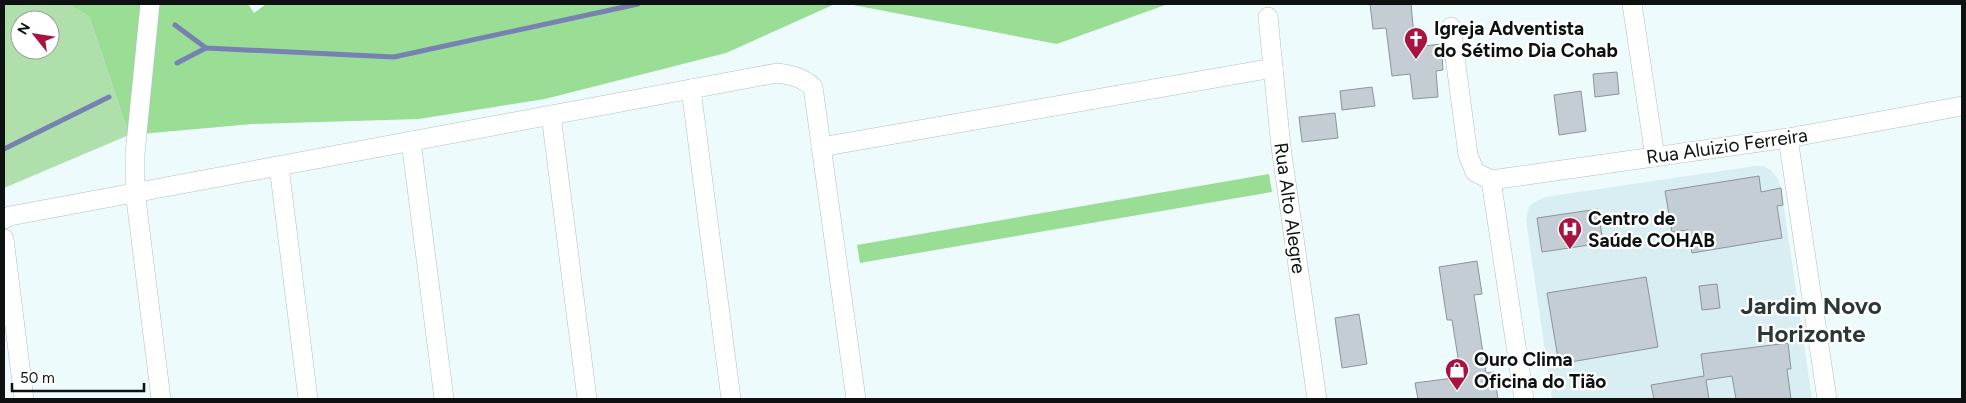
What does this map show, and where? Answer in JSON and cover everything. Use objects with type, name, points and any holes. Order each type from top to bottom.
[{"type":"street","points":[[150,4],[135,154],[135,193],[161,399]]},
{"type":"street","points":[[1632,4],[1655,157]]},
{"type":"street","name":"Rua Alto Alegre","points":[[1268,17],[1281,147],[1317,399]]},
{"type":"street","points":[[1451,27],[1468,156],[1475,172],[1491,180],[1524,399]]},
{"type":"street","points":[[821,147],[1273,68]]},
{"type":"street","points":[[4,219],[10,216],[777,73],[796,76],[805,80],[813,87],[856,399]]},
{"type":"street","points":[[691,89],[731,399]]},
{"type":"street","name":"Rua Aluizio Ferreira","points":[[1491,180],[1788,138],[1962,106]]},
{"type":"street","points":[[551,115],[588,399]]},
{"type":"street","points":[[1788,138],[1827,399]]},
{"type":"street","points":[[411,141],[444,399]]},
{"type":"street","points":[[279,166],[308,399]]},
{"type":"street","points":[[4,239],[24,399]]},
{"type":"shaded area","points":[[1763,166],[1771,170],[1778,179],[1781,188],[1812,399],[1552,399],[1526,220],[1529,207],[1545,197]]},
{"type":"green space","points":[[4,4],[68,4],[89,16],[129,135],[4,188]]},
{"type":"green space","points":[[68,4],[248,4],[254,13],[266,4],[835,4],[726,53],[545,99],[419,119],[253,124],[129,135],[89,16]]},
{"type":"green space","points":[[848,4],[1168,4],[1057,44]]},
{"type":"green space","points":[[1269,174],[1272,192],[860,263],[857,245]]},
{"type":"building","points":[[1370,4],[1411,4],[1415,47],[1441,44],[1443,70],[1436,71],[1438,97],[1413,99],[1410,74],[1392,76],[1386,28],[1373,29]]},
{"type":"building","points":[[1617,72],[1619,94],[1595,97],[1593,74]]},
{"type":"building","points":[[1372,87],[1375,106],[1342,110],[1340,91]]},
{"type":"building","points":[[1581,91],[1586,131],[1559,135],[1554,95]]},
{"type":"building","points":[[1335,113],[1338,138],[1302,142],[1299,117]]},
{"type":"building","points":[[1759,176],[1761,192],[1781,188],[1783,205],[1777,206],[1782,238],[1692,253],[1688,230],[1672,232],[1665,191]]},
{"type":"building","points":[[1598,209],[1603,243],[1542,252],[1537,218]]},
{"type":"building","points":[[1477,261],[1482,294],[1474,295],[1486,373],[1494,372],[1498,399],[1418,399],[1415,383],[1461,377],[1452,320],[1447,320],[1439,267]]},
{"type":"building","points":[[1646,277],[1658,347],[1559,364],[1547,293]]},
{"type":"building","points":[[1717,284],[1720,308],[1702,310],[1699,286]]},
{"type":"building","points":[[1359,314],[1367,364],[1342,368],[1335,318]]},
{"type":"building","points":[[1788,343],[1791,369],[1787,369],[1791,399],[1736,399],[1732,376],[1706,380],[1709,399],[1654,399],[1651,385],[1704,376],[1701,354]]},
{"type":"waterway","points":[[175,25],[206,48],[394,57],[638,4]]},
{"type":"waterway","points":[[177,63],[206,48]]},
{"type":"waterway","points":[[4,149],[109,97]]},
{"type":"place","name":"Igreja Adventista do Sétimo Dia Cohab","points":[[1416,60]]},
{"type":"place","name":"Centro de Saúde COHAB","points":[[1570,250]]},
{"type":"place","name":"Ouro Clima Oficina do Tião","points":[[1457,391]]},
{"type":"district","name":"Jardim Novo Horizonte","points":[[1811,319]]}]
